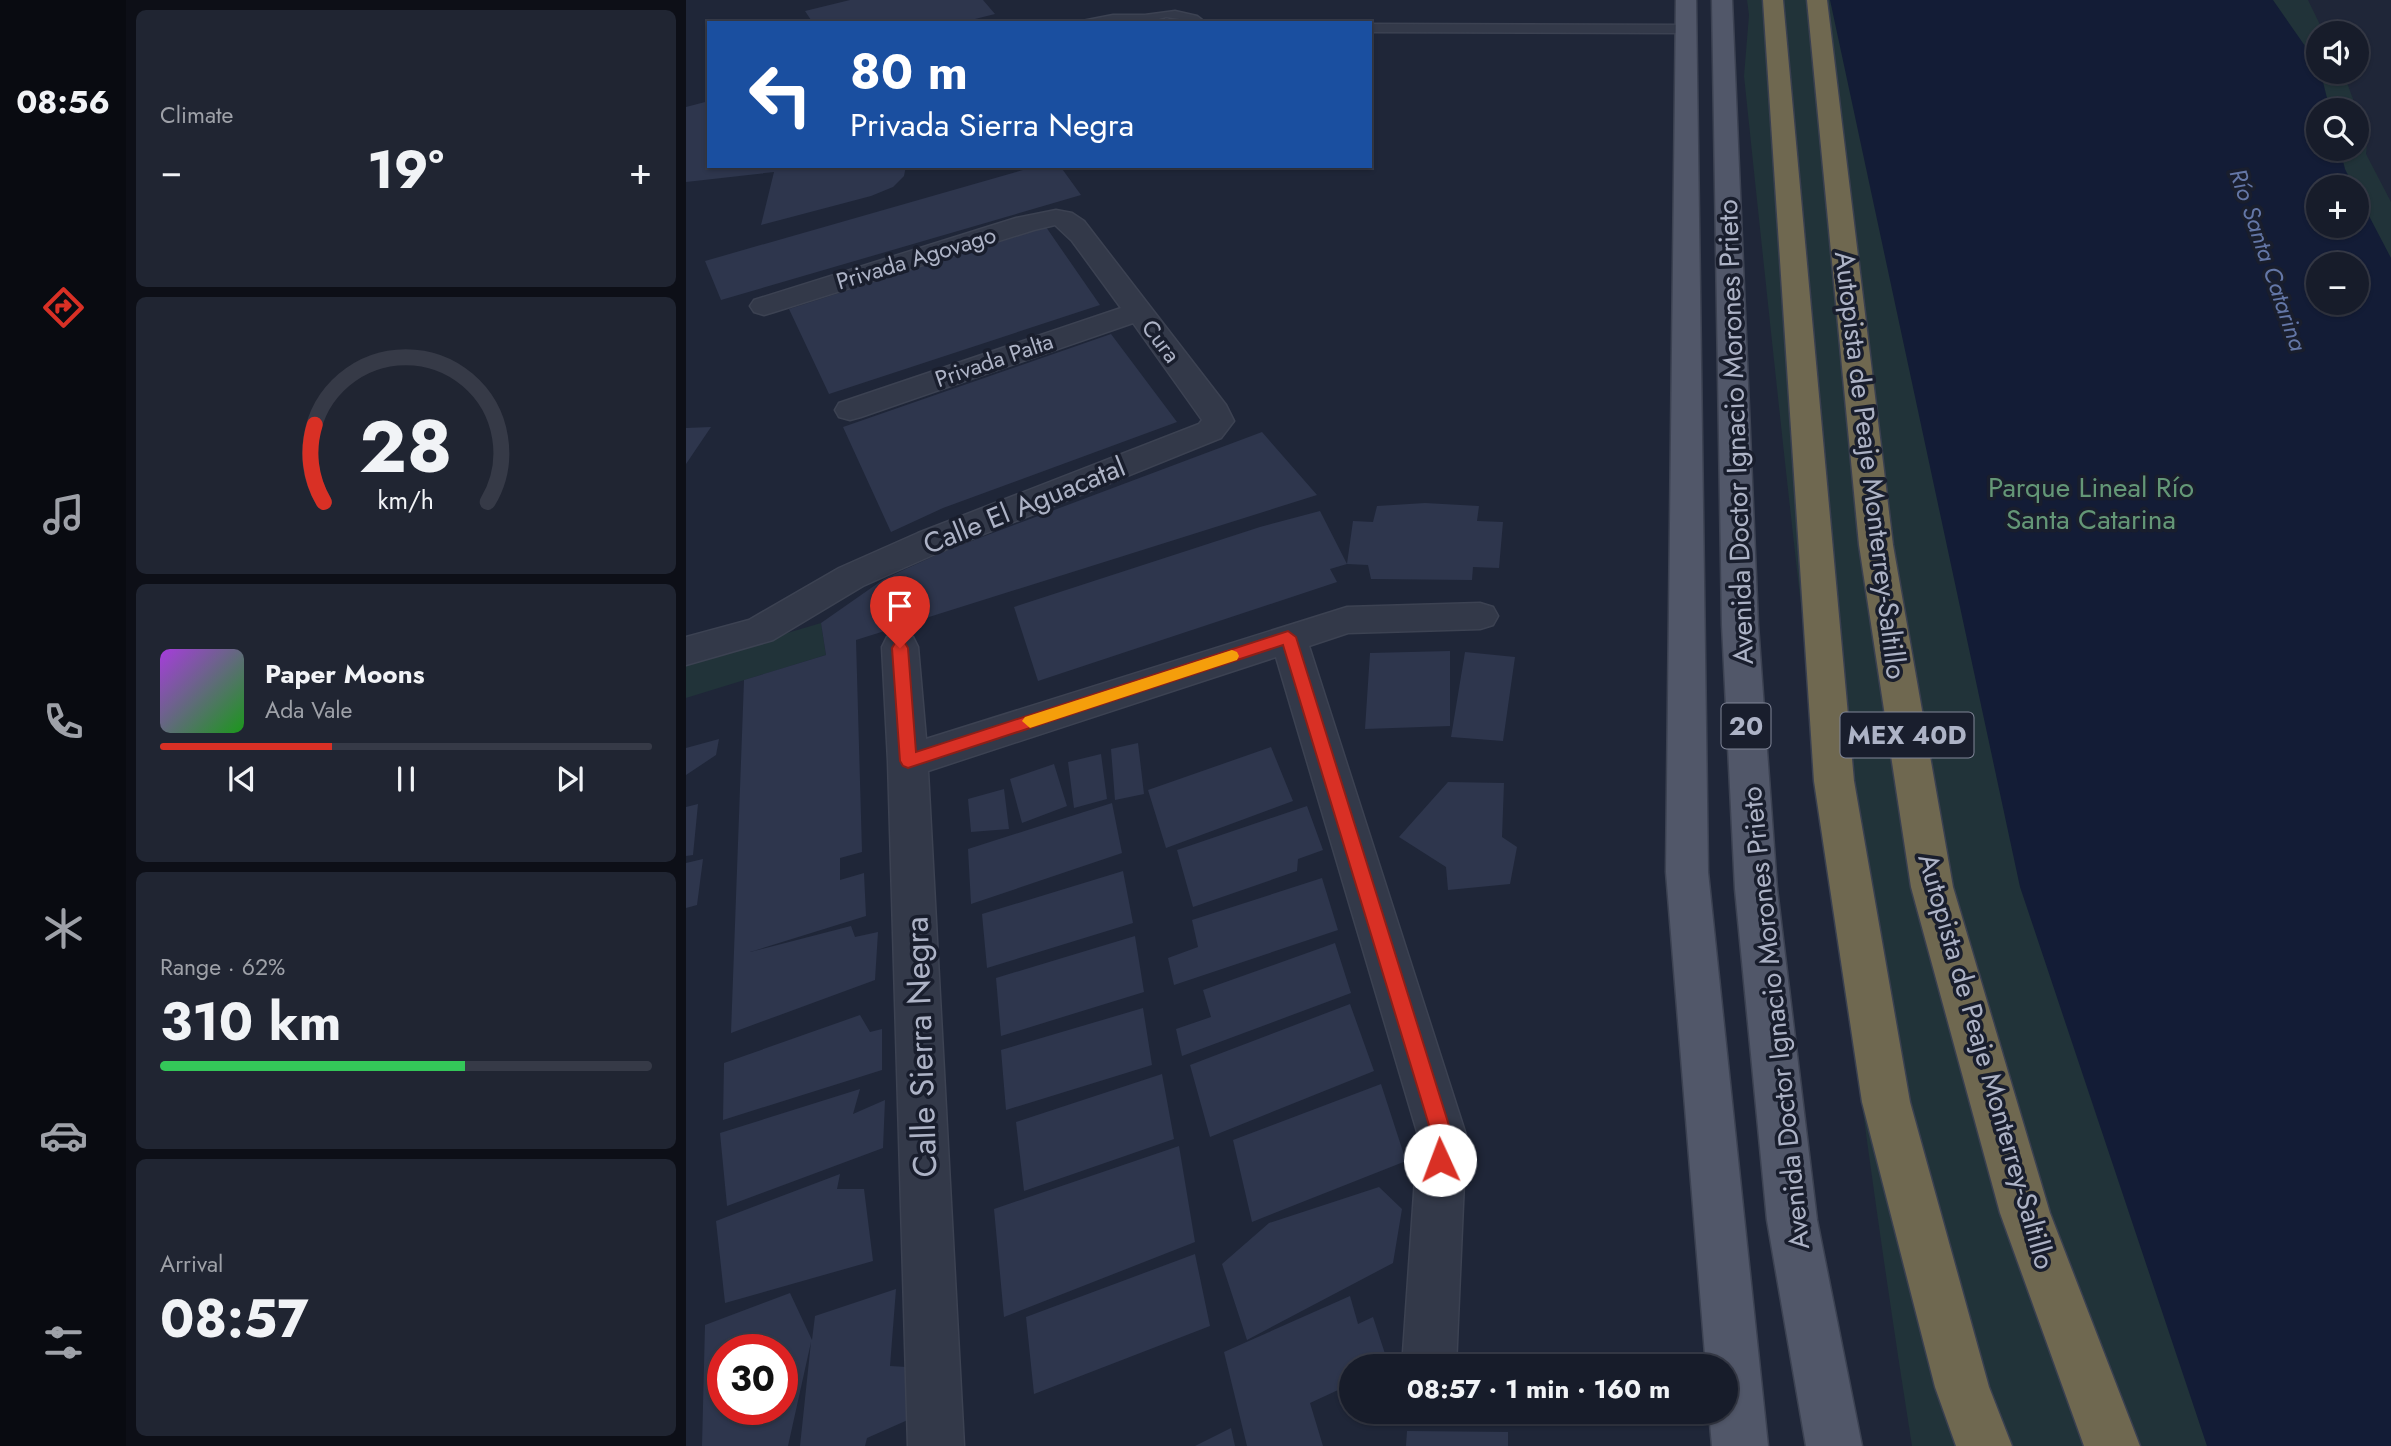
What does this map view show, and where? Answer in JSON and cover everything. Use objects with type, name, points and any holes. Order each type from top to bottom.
[{"type":"highway","name":"Autopista de Peaje Monterrey-Saltillo","points":[[1773,0],[1834,781],[1886,1102],[1962,1387],[1984,1446]]},
{"type":"highway","name":"Autopista de Peaje Monterrey-Saltillo","points":[[1817,0],[1876,545],[1932,887],[2025,1213],[2112,1446]]},
{"type":"main road","name":"Avenida Doctor Ignacio Morones Prieto","points":[[1721,0],[1739,612],[1756,889],[1793,1220],[1834,1446]]},
{"type":"main road","name":"Avenida Doctor Ignacio Morones Prieto","points":[[1685,14],[1687,872],[1740,1446]]},
{"type":"street","name":"Privada Agovago","points":[[764,306],[1025,224],[1049,218],[1070,220]]},
{"type":"street","name":"Cura","points":[[1070,220],[1215,412],[1218,421],[1210,431],[1173,446]]},
{"type":"street","name":"Privada Palta","points":[[850,410],[1139,311]]},
{"type":"street","name":"Calle El Aguacatal","points":[[686,651],[760,630],[851,578],[896,557],[1173,446]]},
{"type":"street","points":[[908,761],[1288,637],[1347,621],[1480,617]]},
{"type":"street","points":[[1288,637],[1442,1135],[1430,1354]]},
{"type":"street","name":"Calle Sierra Negra","points":[[900,648],[908,761],[936,1446]]},
{"type":"lane","points":[[1092,21],[1113,18],[1138,20],[1178,14],[1195,21]]},
{"type":"lane","points":[[1372,29],[1685,14]]},
{"type":"green space","name":"Río Santa Catarina","points":[[1747,0],[2308,0],[2318,21],[2306,21],[2306,84],[2347,84],[2353,98],[2306,98],[2306,161],[2369,160],[2391,202],[2391,1446],[1912,1446],[1862,1105],[1819,763],[1744,76],[1749,15]]},
{"type":"green space","points":[[821,623],[826,655],[686,698],[686,663]]},
{"type":"water","name":"Río Santa Catarina","points":[[1830,0],[2273,0],[2306,47],[2306,84],[2324,84],[2327,98],[2306,98],[2306,161],[2343,161],[2348,175],[2306,175],[2306,238],[2369,238],[2369,216],[2391,258],[2391,1446],[2207,1446],[2020,887]]},
{"type":"building","points":[[850,0],[983,0],[995,14],[967,21],[812,21],[805,11]]},
{"type":"building","points":[[707,102],[707,168],[906,168],[904,176],[893,187],[871,196],[761,225],[774,172],[686,182],[686,107]]},
{"type":"building","points":[[1030,168],[1061,168],[1081,195],[721,300],[705,261]]},
{"type":"building","points":[[1046,227],[1100,305],[829,394],[789,309]]},
{"type":"building","points":[[1111,334],[1177,422],[943,508],[891,532],[843,427]]},
{"type":"building","points":[[711,427],[686,464],[686,428]]},
{"type":"building","points":[[1262,432],[1317,495],[856,640],[862,852],[840,858],[840,880],[864,873],[866,916],[750,952],[851,926],[855,937],[878,932],[875,980],[731,1033],[744,680],[826,655],[821,623],[884,579],[945,551]]},
{"type":"building","points":[[1425,503],[1479,506],[1477,521],[1503,522],[1499,568],[1473,567],[1472,580],[1371,579],[1368,565],[1347,564],[1353,521],[1373,522],[1377,506]]},
{"type":"building","points":[[1320,511],[1347,564],[1330,569],[1337,582],[1038,681],[1014,607],[1260,527]]},
{"type":"building","points":[[1450,651],[1450,726],[1365,729],[1370,653]]},
{"type":"building","points":[[1465,652],[1515,657],[1503,741],[1451,737]]},
{"type":"building","points":[[719,739],[716,755],[686,775],[686,748]]},
{"type":"building","points":[[1138,743],[1144,794],[1115,800],[1111,749]]},
{"type":"building","points":[[1271,747],[1293,801],[1166,848],[1148,790]]},
{"type":"building","points":[[1101,754],[1107,799],[1074,808],[1068,762]]},
{"type":"building","points":[[1054,764],[1067,806],[1022,823],[1010,779]]},
{"type":"building","points":[[1448,782],[1504,783],[1502,837],[1517,847],[1510,884],[1448,890],[1446,867],[1399,837]]},
{"type":"building","points":[[1004,789],[1009,829],[971,832],[968,799]]},
{"type":"building","points":[[1112,803],[1122,853],[971,904],[968,849]]},
{"type":"building","points":[[698,804],[693,855],[686,856],[686,807]]},
{"type":"building","points":[[1307,806],[1323,850],[1298,859],[1297,871],[1193,907],[1177,850]]},
{"type":"building","points":[[703,859],[697,905],[686,908],[686,863]]},
{"type":"building","points":[[1123,871],[1133,923],[987,968],[982,914]]},
{"type":"building","points":[[1322,878],[1338,930],[1174,985],[1168,958],[1198,947],[1192,920]]},
{"type":"building","points":[[1135,936],[1144,992],[1001,1036],[996,978]]},
{"type":"building","points":[[1335,943],[1351,993],[1182,1056],[1176,1029],[1211,1017],[1203,990]]},
{"type":"building","points":[[1350,1004],[1374,1071],[1210,1137],[1190,1065]]},
{"type":"building","points":[[1143,1008],[1152,1065],[1006,1110],[1001,1050]]},
{"type":"building","points":[[860,1015],[870,1032],[882,1029],[882,1070],[723,1120],[724,1063]]},
{"type":"building","points":[[1162,1074],[1174,1139],[1024,1191],[1016,1122]]},
{"type":"building","points":[[1381,1084],[1406,1161],[1252,1222],[1233,1140]]},
{"type":"building","points":[[860,1089],[853,1114],[885,1100],[883,1148],[727,1206],[720,1133]]},
{"type":"building","points":[[1179,1146],[1195,1242],[1004,1317],[994,1209]]},
{"type":"building","points":[[840,1174],[837,1189],[864,1189],[873,1261],[725,1303],[716,1221]]},
{"type":"building","points":[[1379,1187],[1402,1209],[1393,1263],[1247,1340],[1222,1264],[1269,1223]]},
{"type":"building","points":[[1195,1254],[1210,1326],[1034,1394],[1026,1317]]},
{"type":"building","points":[[896,1289],[890,1366],[907,1367],[910,1419],[867,1438],[865,1446],[800,1446],[811,1342],[798,1401],[798,1334],[707,1334],[707,1425],[793,1425],[788,1446],[702,1446],[705,1325],[790,1293],[812,1340],[815,1316]]},
{"type":"building","points":[[1350,1296],[1358,1324],[1373,1317],[1385,1354],[1339,1354],[1339,1390],[1310,1403],[1323,1446],[1247,1446],[1224,1352]]},
{"type":"building","points":[[1231,1428],[1235,1446],[1195,1446]]},
{"type":"building","points":[[1407,1431],[1508,1432],[1508,1446],[1406,1446]]},
{"type":"slow traffic","points":[[1030,721],[1232,656]]},
{"type":"route","points":[[900,648],[908,761],[1288,637],[1442,1135],[1440,1160]]},
{"type":"park label","name":"Parque Lineal Río Santa Catarina","points":[[2091,503]]}]
